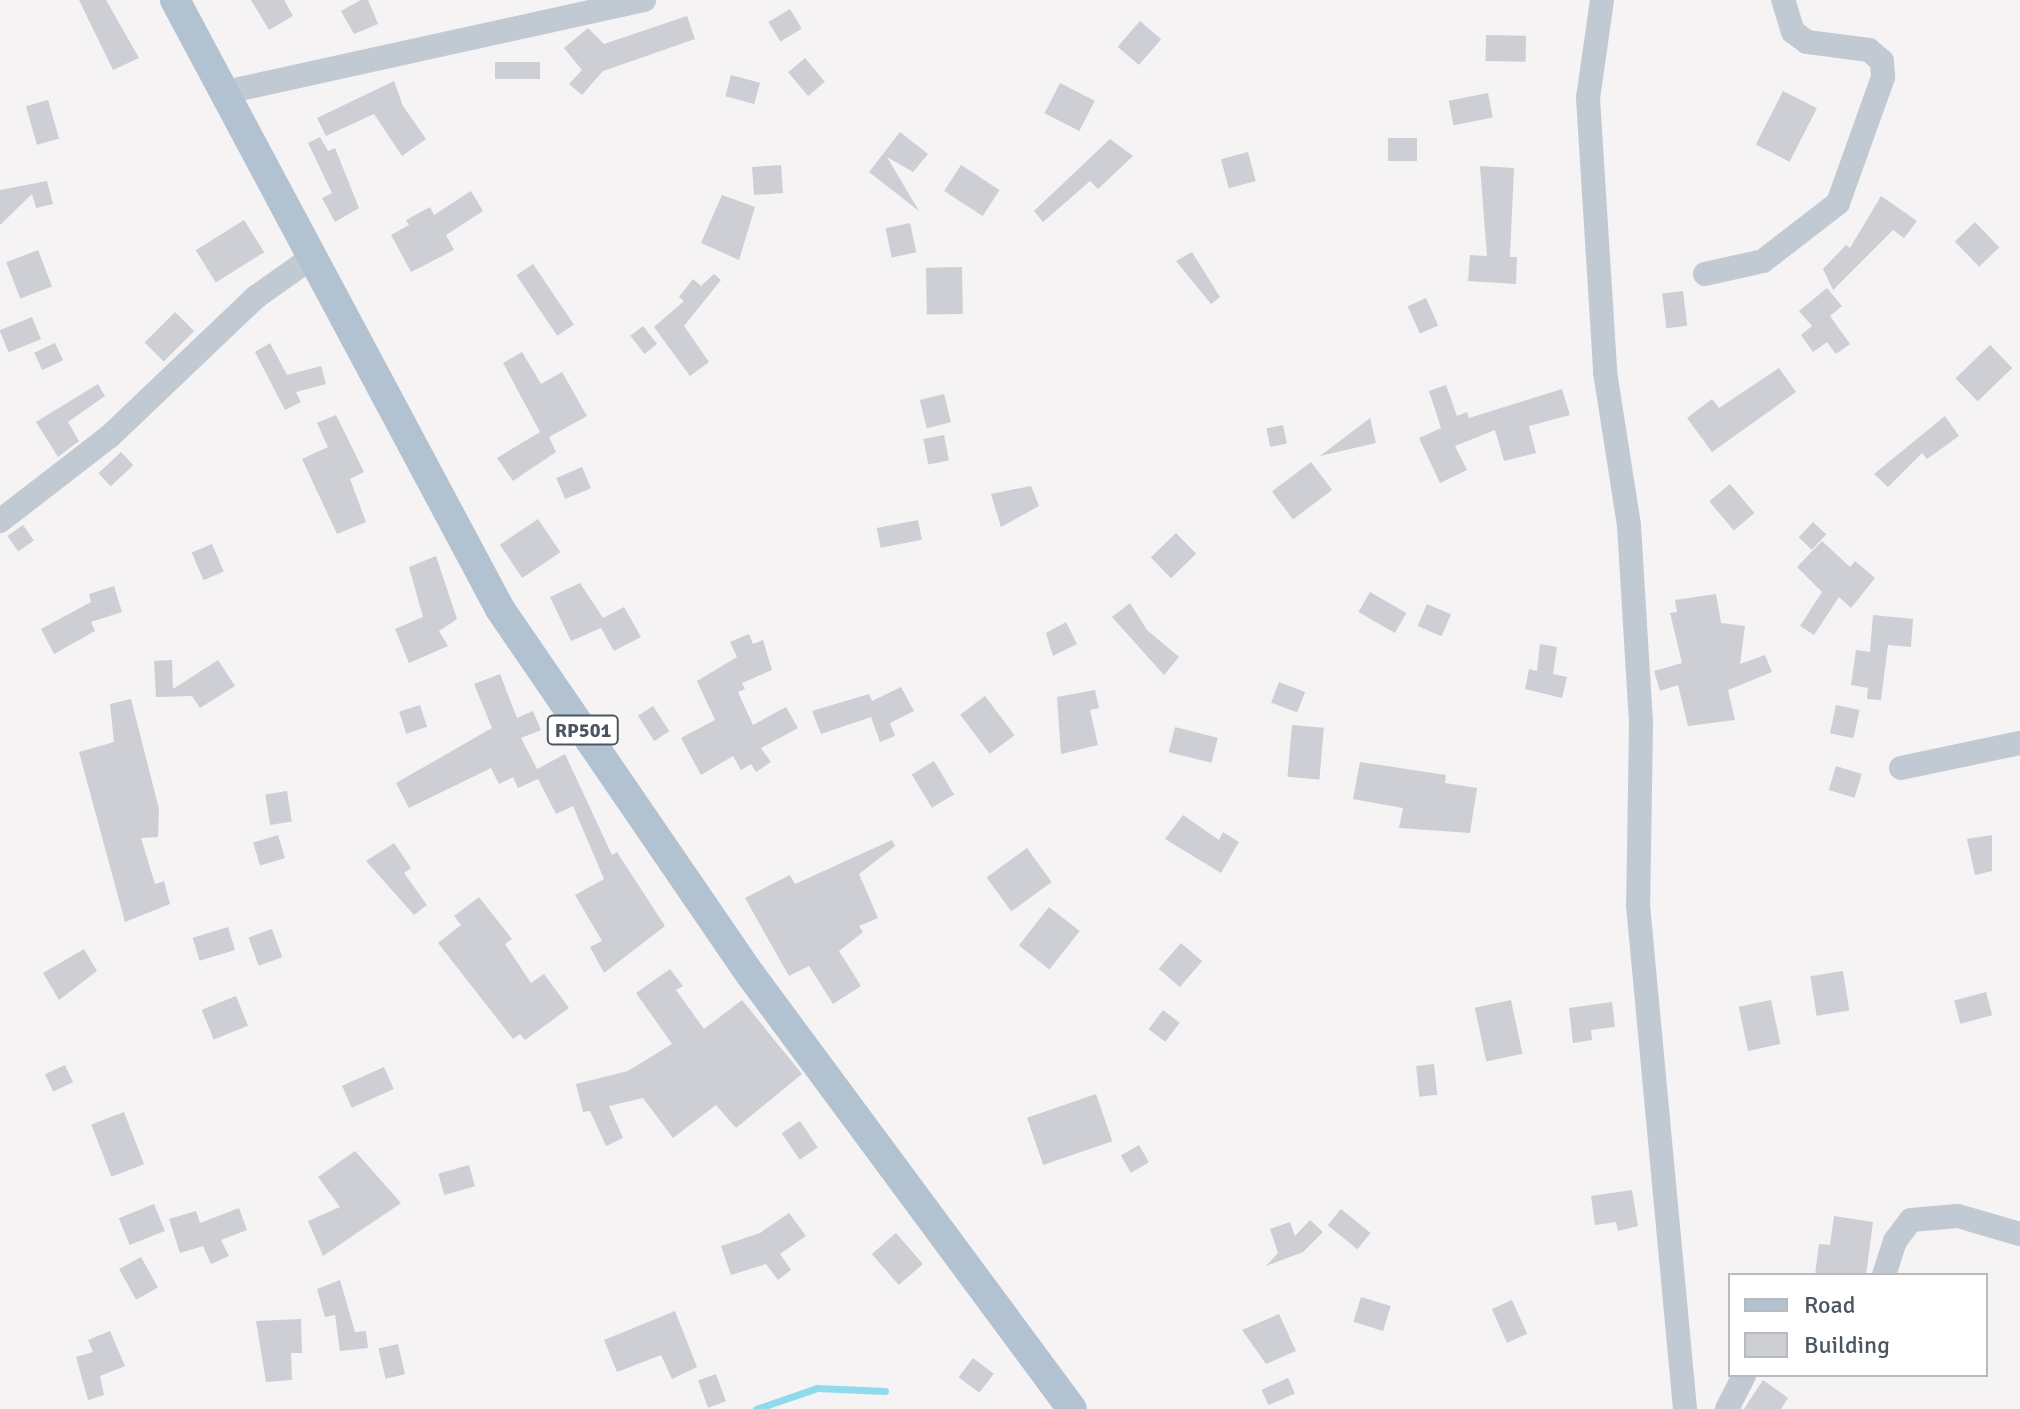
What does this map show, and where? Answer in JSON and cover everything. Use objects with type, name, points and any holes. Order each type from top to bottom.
[{"type":"main road","name":"RP501","points":[[175,0],[500,609],[750,974],[1072,1409]]},
{"type":"street","points":[[226,92],[644,0]]},
{"type":"street","points":[[1602,0],[1588,98],[1605,372],[1629,526],[1639,678],[1638,905],[1685,1409]]},
{"type":"street","points":[[1705,274],[1763,261],[1838,203],[1883,77],[1882,61],[1869,50],[1807,42],[1793,32],[1783,0]]},
{"type":"street","points":[[0,521],[110,436],[246,306],[311,258]]},
{"type":"street","points":[[1901,768],[2020,743]]},
{"type":"street","points":[[1885,1273],[1895,1241],[1911,1220],[1958,1216],[2020,1234]]},
{"type":"street","points":[[1727,1409],[1743,1377]]},
{"type":"building","points":[[79,0],[106,0],[139,58],[113,70]]},
{"type":"building","points":[[251,0],[284,0],[293,16],[269,30]]},
{"type":"building","points":[[361,0],[368,0],[378,24],[354,34],[341,11]]},
{"type":"building","points":[[790,9],[802,29],[780,42],[769,22]]},
{"type":"building","points":[[687,16],[695,39],[603,71],[582,95],[569,84],[582,70],[564,48],[588,28],[604,44]]},
{"type":"building","points":[[1140,21],[1161,39],[1139,65],[1118,47]]},
{"type":"building","points":[[1486,35],[1526,36],[1526,62],[1486,61]]},
{"type":"building","points":[[805,58],[825,82],[808,96],[788,72]]},
{"type":"building","points":[[495,62],[540,62],[540,79],[495,79]]},
{"type":"building","points":[[731,75],[760,83],[754,104],[725,96]]},
{"type":"building","points":[[394,81],[403,106],[426,139],[402,156],[374,114],[326,136],[317,118]]},
{"type":"building","points":[[1060,83],[1095,101],[1079,131],[1045,113]]},
{"type":"building","points":[[1783,91],[1817,108],[1790,162],[1756,144]]},
{"type":"building","points":[[1488,93],[1493,118],[1454,125],[1449,101]]},
{"type":"building","points":[[48,100],[59,138],[37,145],[26,106]]},
{"type":"building","points":[[900,132],[928,154],[913,172],[887,157],[919,211],[869,172]]},
{"type":"building","points":[[320,137],[328,151],[335,148],[359,208],[335,222],[322,198],[332,193],[308,143]]},
{"type":"building","points":[[1388,138],[1417,138],[1417,161],[1388,161]]},
{"type":"building","points":[[1110,139],[1133,156],[1098,189],[1090,181],[1043,222],[1034,211]]},
{"type":"building","points":[[1248,152],[1256,181],[1229,188],[1221,159]]},
{"type":"building","points":[[781,165],[783,193],[754,195],[752,167]]},
{"type":"building","points":[[961,165],[1000,190],[983,216],[944,191]]},
{"type":"building","points":[[1480,166],[1514,168],[1510,257],[1517,257],[1516,284],[1468,281],[1470,255],[1487,256]]},
{"type":"building","points":[[47,181],[53,204],[36,208],[32,194],[0,225],[0,190]]},
{"type":"building","points":[[471,191],[483,211],[446,235],[454,250],[411,272],[391,235],[409,225],[406,220],[430,207],[434,215]]},
{"type":"building","points":[[722,195],[755,207],[739,260],[701,243]]},
{"type":"building","points":[[1881,196],[1917,221],[1904,238],[1893,230],[1833,290],[1823,269],[1846,245],[1850,248]]},
{"type":"building","points":[[244,220],[264,252],[216,282],[196,250]]},
{"type":"building","points":[[1975,222],[1999,247],[1979,267],[1955,241]]},
{"type":"building","points":[[910,223],[916,252],[892,258],[886,228]]},
{"type":"building","points":[[38,250],[52,286],[20,299],[6,262]]},
{"type":"building","points":[[1192,252],[1220,297],[1211,304],[1176,261]]},
{"type":"building","points":[[533,264],[574,325],[557,336],[516,275]]},
{"type":"building","points":[[962,267],[963,314],[927,315],[926,268]]},
{"type":"building","points":[[714,274],[721,280],[684,326],[709,362],[690,376],[654,327],[684,301],[679,297],[693,279],[701,286]]},
{"type":"building","points":[[1827,288],[1842,306],[1830,316],[1850,344],[1836,354],[1827,342],[1813,352],[1801,335],[1812,326],[1799,311]]},
{"type":"building","points":[[1683,291],[1687,326],[1666,328],[1662,294]]},
{"type":"building","points":[[1426,298],[1438,325],[1420,334],[1408,306]]},
{"type":"building","points":[[175,312],[194,331],[164,361],[145,342]]},
{"type":"building","points":[[32,317],[41,339],[9,352],[0,330]]},
{"type":"building","points":[[643,326],[657,344],[645,354],[630,336]]},
{"type":"building","points":[[55,343],[63,360],[42,370],[34,353]]},
{"type":"building","points":[[270,343],[287,375],[321,366],[326,384],[296,392],[301,402],[285,410],[255,352]]},
{"type":"building","points":[[1990,345],[2012,368],[1978,401],[1955,378]]},
{"type":"building","points":[[522,352],[541,384],[562,372],[587,416],[549,437],[556,452],[513,481],[497,458],[540,432],[503,363]]},
{"type":"building","points":[[1779,368],[1796,392],[1712,452],[1687,418],[1712,399],[1719,408]]},
{"type":"building","points":[[98,384],[105,396],[68,422],[79,441],[58,457],[36,422]]},
{"type":"building","points":[[1446,385],[1457,416],[1467,412],[1469,418],[1562,389],[1570,415],[1529,426],[1536,453],[1504,461],[1495,430],[1455,446],[1467,470],[1440,483],[1419,438],[1441,428],[1429,391]]},
{"type":"building","points":[[944,394],[951,422],[927,428],[920,400]]},
{"type":"building","points":[[336,415],[364,472],[350,479],[366,522],[337,534],[302,459],[328,447],[317,423]]},
{"type":"building","points":[[1945,416],[1959,436],[1927,459],[1922,453],[1888,487],[1874,474]]},
{"type":"building","points":[[1370,418],[1376,443],[1320,456]]},
{"type":"building","points":[[1283,425],[1287,444],[1270,447],[1266,429]]},
{"type":"building","points":[[944,435],[949,461],[928,465],[923,439]]},
{"type":"building","points":[[121,452],[133,465],[111,486],[98,473]]},
{"type":"building","points":[[1311,462],[1332,490],[1293,519],[1272,491]]},
{"type":"building","points":[[582,467],[591,488],[565,499],[556,478]]},
{"type":"building","points":[[1730,484],[1754,513],[1734,530],[1709,501]]},
{"type":"building","points":[[1031,486],[1039,506],[1001,527],[991,494]]},
{"type":"building","points":[[538,519],[560,552],[522,578],[500,545]]},
{"type":"building","points":[[918,520],[922,540],[881,548],[877,528]]},
{"type":"building","points":[[1813,522],[1826,534],[1812,550],[1799,537]]},
{"type":"building","points":[[23,525],[34,541],[18,551],[7,536]]},
{"type":"building","points":[[1176,533],[1196,554],[1171,578],[1151,557]]},
{"type":"building","points":[[1822,541],[1850,567],[1855,561],[1875,578],[1851,608],[1839,597],[1814,635],[1800,626],[1822,592],[1797,567]]},
{"type":"building","points":[[212,544],[224,572],[203,580],[192,553]]},
{"type":"building","points":[[436,556],[457,619],[439,631],[448,646],[409,663],[395,629],[423,617],[409,567]]},
{"type":"building","points":[[580,583],[603,618],[624,607],[641,637],[614,651],[601,628],[571,641],[550,597]]},
{"type":"building","points":[[114,586],[122,612],[91,622],[95,631],[54,654],[41,629],[91,602],[89,594]]},
{"type":"building","points":[[1370,592],[1406,613],[1395,633],[1358,612]]},
{"type":"building","points":[[1716,594],[1721,623],[1745,626],[1740,664],[1765,655],[1772,672],[1728,690],[1735,720],[1688,726],[1678,685],[1660,691],[1654,671],[1682,663],[1670,613],[1677,612],[1675,600]]},
{"type":"building","points":[[1130,603],[1147,630],[1179,657],[1164,675],[1112,617]]},
{"type":"building","points":[[1427,604],[1451,614],[1442,636],[1418,626]]},
{"type":"building","points":[[1873,615],[1913,619],[1911,647],[1888,645],[1881,700],[1867,699],[1868,688],[1851,685],[1856,650],[1870,652]]},
{"type":"building","points":[[1066,622],[1077,644],[1053,656],[1046,633]]},
{"type":"building","points":[[749,634],[753,644],[763,640],[772,670],[742,683],[745,689],[738,692],[753,725],[786,707],[798,728],[761,748],[771,762],[756,772],[751,764],[741,770],[733,756],[701,775],[681,738],[715,720],[697,681],[737,657],[730,642]]},
{"type":"building","points":[[1540,644],[1557,647],[1553,674],[1567,677],[1562,698],[1525,689],[1529,669],[1537,671]]},
{"type":"building","points":[[172,660],[173,689],[218,660],[235,686],[200,708],[192,696],[156,697],[154,661]]},
{"type":"building","points":[[500,674],[517,718],[533,711],[541,730],[521,738],[537,769],[565,754],[612,855],[617,852],[665,926],[604,973],[590,947],[602,941],[575,895],[604,879],[573,806],[556,814],[538,779],[518,788],[513,777],[499,784],[491,768],[409,808],[396,783],[492,728],[474,684]]},
{"type":"building","points":[[1279,682],[1305,692],[1297,713],[1271,703]]},
{"type":"building","points":[[901,687],[914,711],[890,723],[895,736],[880,742],[871,717],[821,734],[812,711],[869,694],[872,701]]},
{"type":"building","points":[[1095,690],[1099,708],[1090,710],[1098,745],[1061,754],[1057,697]]},
{"type":"building","points":[[985,696],[1014,735],[990,754],[960,715]]},
{"type":"building","points":[[131,699],[159,809],[158,837],[141,838],[155,884],[164,881],[170,904],[125,922],[79,752],[114,742],[110,704]]},
{"type":"building","points":[[420,705],[427,727],[406,734],[399,712]]},
{"type":"building","points":[[1836,705],[1859,710],[1853,738],[1830,733]]},
{"type":"building","points":[[653,706],[669,731],[654,741],[638,716]]},
{"type":"building","points":[[1292,725],[1324,728],[1319,780],[1287,777]]},
{"type":"building","points":[[1175,727],[1218,738],[1211,763],[1169,752]]},
{"type":"building","points":[[934,761],[954,794],[932,808],[912,774]]},
{"type":"building","points":[[1360,762],[1446,775],[1445,783],[1477,788],[1470,833],[1399,828],[1403,808],[1353,799]]},
{"type":"building","points":[[1836,766],[1862,774],[1855,798],[1829,790]]},
{"type":"building","points":[[287,791],[292,822],[270,825],[265,794]]},
{"type":"building","points":[[1183,815],[1219,840],[1223,832],[1239,842],[1221,873],[1165,839]]},
{"type":"building","points":[[278,835],[285,858],[260,866],[253,843]]},
{"type":"building","points":[[1992,835],[1992,871],[1975,875],[1967,839]]},
{"type":"building","points":[[892,840],[895,846],[859,874],[878,918],[859,926],[863,932],[839,951],[861,986],[833,1004],[809,966],[789,976],[745,898],[790,875],[795,884]]},
{"type":"building","points":[[394,843],[411,868],[404,873],[427,905],[414,915],[366,861]]},
{"type":"building","points":[[1027,848],[1052,882],[1011,911],[987,877]]},
{"type":"building","points":[[479,897],[512,939],[505,944],[531,983],[544,974],[569,1008],[525,1040],[520,1034],[513,1039],[438,943],[461,925],[454,916]]},
{"type":"building","points":[[1049,907],[1080,931],[1050,970],[1019,946]]},
{"type":"building","points":[[228,927],[235,950],[200,961],[193,938]]},
{"type":"building","points":[[272,929],[282,957],[259,966],[249,938]]},
{"type":"building","points":[[1181,943],[1202,961],[1180,987],[1159,969]]},
{"type":"building","points":[[84,949],[97,971],[59,1000],[43,973]]},
{"type":"building","points":[[670,969],[683,986],[676,990],[704,1029],[742,1000],[802,1074],[736,1128],[716,1105],[673,1138],[643,1098],[609,1106],[623,1138],[606,1146],[590,1111],[583,1112],[576,1084],[628,1071],[672,1044],[636,993]]},
{"type":"building","points":[[1843,971],[1849,1011],[1817,1016],[1810,976]]},
{"type":"building","points":[[1986,992],[1992,1015],[1960,1024],[1954,1001]]},
{"type":"building","points":[[236,996],[248,1026],[214,1040],[202,1010]]},
{"type":"building","points":[[1511,1000],[1522,1054],[1486,1061],[1475,1008]]},
{"type":"building","points":[[1771,1000],[1780,1044],[1748,1051],[1739,1007]]},
{"type":"building","points":[[1612,1002],[1615,1027],[1591,1030],[1592,1040],[1573,1043],[1569,1008]]},
{"type":"building","points":[[1163,1010],[1180,1023],[1165,1042],[1149,1029]]},
{"type":"building","points":[[1434,1064],[1437,1095],[1419,1097],[1416,1066]]},
{"type":"building","points":[[65,1065],[73,1082],[53,1092],[45,1074]]},
{"type":"building","points":[[384,1067],[394,1089],[352,1108],[342,1086]]},
{"type":"building","points":[[1096,1094],[1112,1141],[1043,1165],[1027,1118]]},
{"type":"building","points":[[124,1112],[144,1164],[111,1177],[91,1125]]},
{"type":"building","points":[[800,1121],[818,1148],[800,1160],[782,1133]]},
{"type":"building","points":[[1139,1145],[1149,1162],[1131,1173],[1121,1156]]},
{"type":"building","points":[[355,1151],[401,1203],[323,1256],[308,1221],[340,1207],[318,1177]]},
{"type":"building","points":[[469,1165],[475,1186],[444,1195],[438,1174]]},
{"type":"building","points":[[1632,1190],[1638,1226],[1618,1231],[1616,1222],[1595,1225],[1591,1196]]},
{"type":"building","points":[[154,1204],[165,1231],[130,1245],[119,1218]]},
{"type":"building","points":[[239,1208],[247,1230],[221,1240],[229,1256],[211,1264],[203,1246],[180,1253],[169,1219],[196,1211],[200,1223]]},
{"type":"building","points":[[1341,1209],[1371,1233],[1357,1249],[1328,1225]]},
{"type":"building","points":[[789,1213],[806,1236],[780,1254],[791,1270],[778,1280],[766,1264],[731,1275],[721,1246],[760,1233]]},
{"type":"building","points":[[1834,1216],[1873,1222],[1866,1273],[1815,1273],[1819,1244],[1830,1245]]},
{"type":"building","points":[[1310,1220],[1323,1232],[1303,1252],[1266,1266],[1278,1253],[1270,1229],[1290,1222],[1295,1236]]},
{"type":"building","points":[[896,1233],[923,1264],[899,1285],[872,1254]]},
{"type":"building","points":[[141,1257],[158,1288],[136,1300],[119,1269]]},
{"type":"building","points":[[340,1280],[355,1332],[366,1331],[368,1348],[340,1351],[335,1315],[325,1317],[317,1289]]},
{"type":"building","points":[[1361,1297],[1391,1306],[1383,1331],[1353,1322]]},
{"type":"building","points":[[1512,1300],[1527,1334],[1507,1343],[1492,1309]]},
{"type":"building","points":[[675,1311],[697,1367],[672,1379],[661,1355],[617,1372],[604,1340]]},
{"type":"building","points":[[1279,1314],[1296,1351],[1266,1364],[1242,1330]]},
{"type":"building","points":[[301,1319],[302,1353],[291,1353],[292,1380],[266,1382],[256,1321]]},
{"type":"building","points":[[110,1331],[125,1366],[100,1376],[104,1395],[88,1400],[76,1357],[93,1352],[88,1340]]},
{"type":"building","points":[[398,1344],[405,1374],[385,1379],[379,1348]]},
{"type":"building","points":[[973,1358],[994,1374],[979,1393],[959,1377]]},
{"type":"building","points":[[716,1374],[726,1401],[708,1408],[698,1380]]},
{"type":"building","points":[[1288,1378],[1295,1394],[1268,1405],[1262,1390]]},
{"type":"building","points":[[1763,1380],[1788,1398],[1781,1409],[1744,1409]]},
{"type":"waterway","points":[[756,1409],[817,1388],[885,1391]]}]
